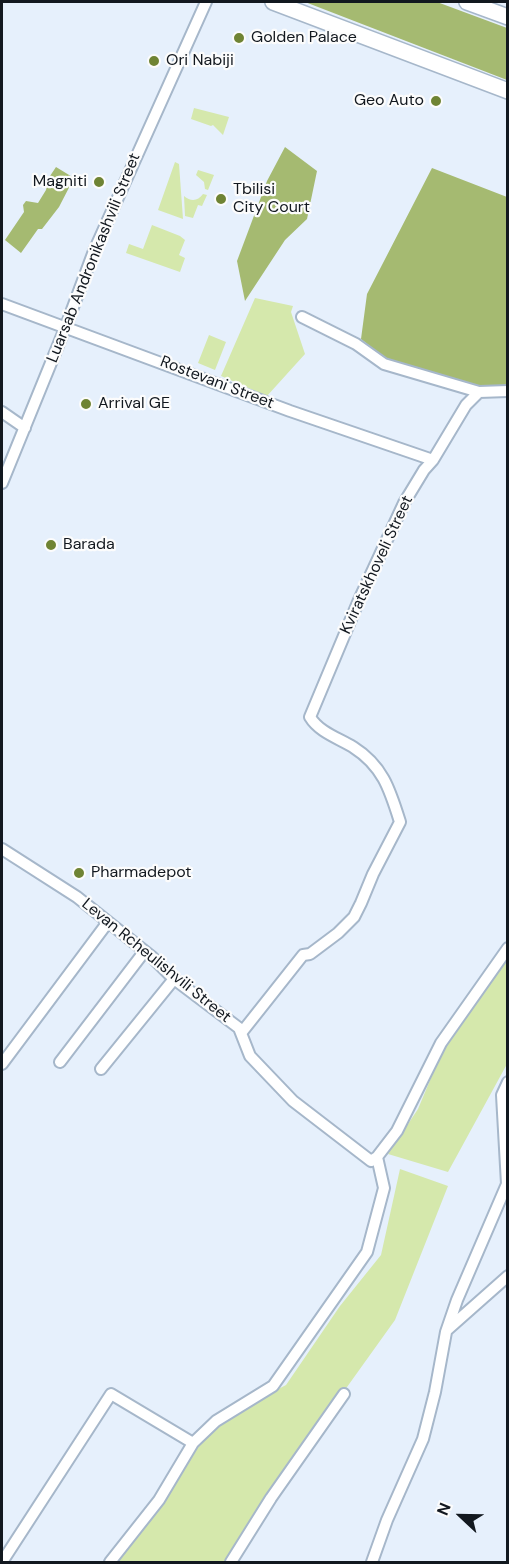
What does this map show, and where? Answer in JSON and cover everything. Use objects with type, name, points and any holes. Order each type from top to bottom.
[{"type":"highway","points":[[273,2],[507,91]]},
{"type":"highway","points":[[467,2],[507,17]]},
{"type":"street","name":"Luarsab Andronikashvili Street","points":[[2,483],[94,251],[206,2]]},
{"type":"street","name":"Rostevani Street","points":[[2,304],[290,411],[433,460]]},
{"type":"street","points":[[302,317],[356,344],[384,364],[479,392],[507,391]]},
{"type":"street","name":"Kviratskhoveli Street","points":[[242,1032],[303,955],[310,954],[338,933],[354,917],[400,822],[384,777],[371,761],[320,728],[310,717],[392,525],[466,405],[479,392]]},
{"type":"street","points":[[2,412],[25,428]]},
{"type":"street","name":"Levan Rcheulishvili Street","points":[[2,849],[77,897],[152,957],[174,979],[239,1028],[250,1056],[292,1101],[371,1161],[377,1157]]},
{"type":"street","points":[[2,1064],[108,922]]},
{"type":"street","points":[[110,1563],[159,1500],[193,1443],[216,1421],[273,1386],[367,1252],[384,1188],[377,1157],[398,1131],[441,1043],[507,948]]},
{"type":"street","points":[[60,1062],[144,952]]},
{"type":"street","points":[[102,1069],[174,979]]},
{"type":"street","points":[[372,1563],[387,1520],[423,1439],[435,1392],[441,1348],[457,1300],[507,1184],[502,1095],[507,1082]]},
{"type":"street","points":[[446,1332],[507,1276]]},
{"type":"street","points":[[2,1562],[111,1394],[193,1443]]},
{"type":"street","points":[[231,1563],[271,1498],[344,1394]]},
{"type":"green space","points":[[305,2],[437,2],[507,28],[507,80]]},
{"type":"green space","points":[[194,108],[229,117],[223,135],[213,125],[191,119]]},
{"type":"green space","points":[[285,147],[317,171],[307,219],[285,240],[245,301],[237,261],[267,181]]},
{"type":"green space","points":[[175,162],[179,164],[183,219],[158,210]]},
{"type":"green space","points":[[56,167],[74,178],[59,207],[42,229],[38,229],[21,253],[5,240],[24,212],[23,205],[26,201],[38,203]]},
{"type":"green space","points":[[432,168],[507,197],[507,385],[472,385],[387,360],[361,339],[367,294]]},
{"type":"green space","points":[[198,170],[214,175],[208,190],[205,189],[204,182],[196,175]]},
{"type":"green space","points":[[203,194],[207,195],[202,206],[198,205],[193,218],[185,216],[184,196],[194,200]]},
{"type":"green space","points":[[152,225],[185,240],[179,255],[185,258],[180,272],[126,253],[129,244],[143,249]]},
{"type":"green space","points":[[255,298],[293,306],[291,312],[305,354],[267,396],[221,376]]},
{"type":"green space","points":[[209,335],[226,342],[215,370],[198,363]]},
{"type":"green space","points":[[507,954],[507,1064],[448,1172],[388,1154],[418,1109],[441,1054]]},
{"type":"green space","points":[[400,1169],[448,1186],[395,1320],[284,1475],[231,1562],[113,1562],[188,1454],[226,1417],[286,1385],[340,1306],[381,1255]]},
{"type":"place","name":"Golden Palace","points":[[239,38]]},
{"type":"place","name":"Ori Nabiji","points":[[154,61]]},
{"type":"place","name":"Geo Auto","points":[[436,101]]},
{"type":"place","name":"Magniti","points":[[99,182]]},
{"type":"place","name":"Tbilisi City Court","points":[[221,199]]},
{"type":"place","name":"Arrival GE","points":[[86,404]]},
{"type":"place","name":"Barada","points":[[51,545]]},
{"type":"place","name":"Pharmadepot","points":[[79,873]]}]
